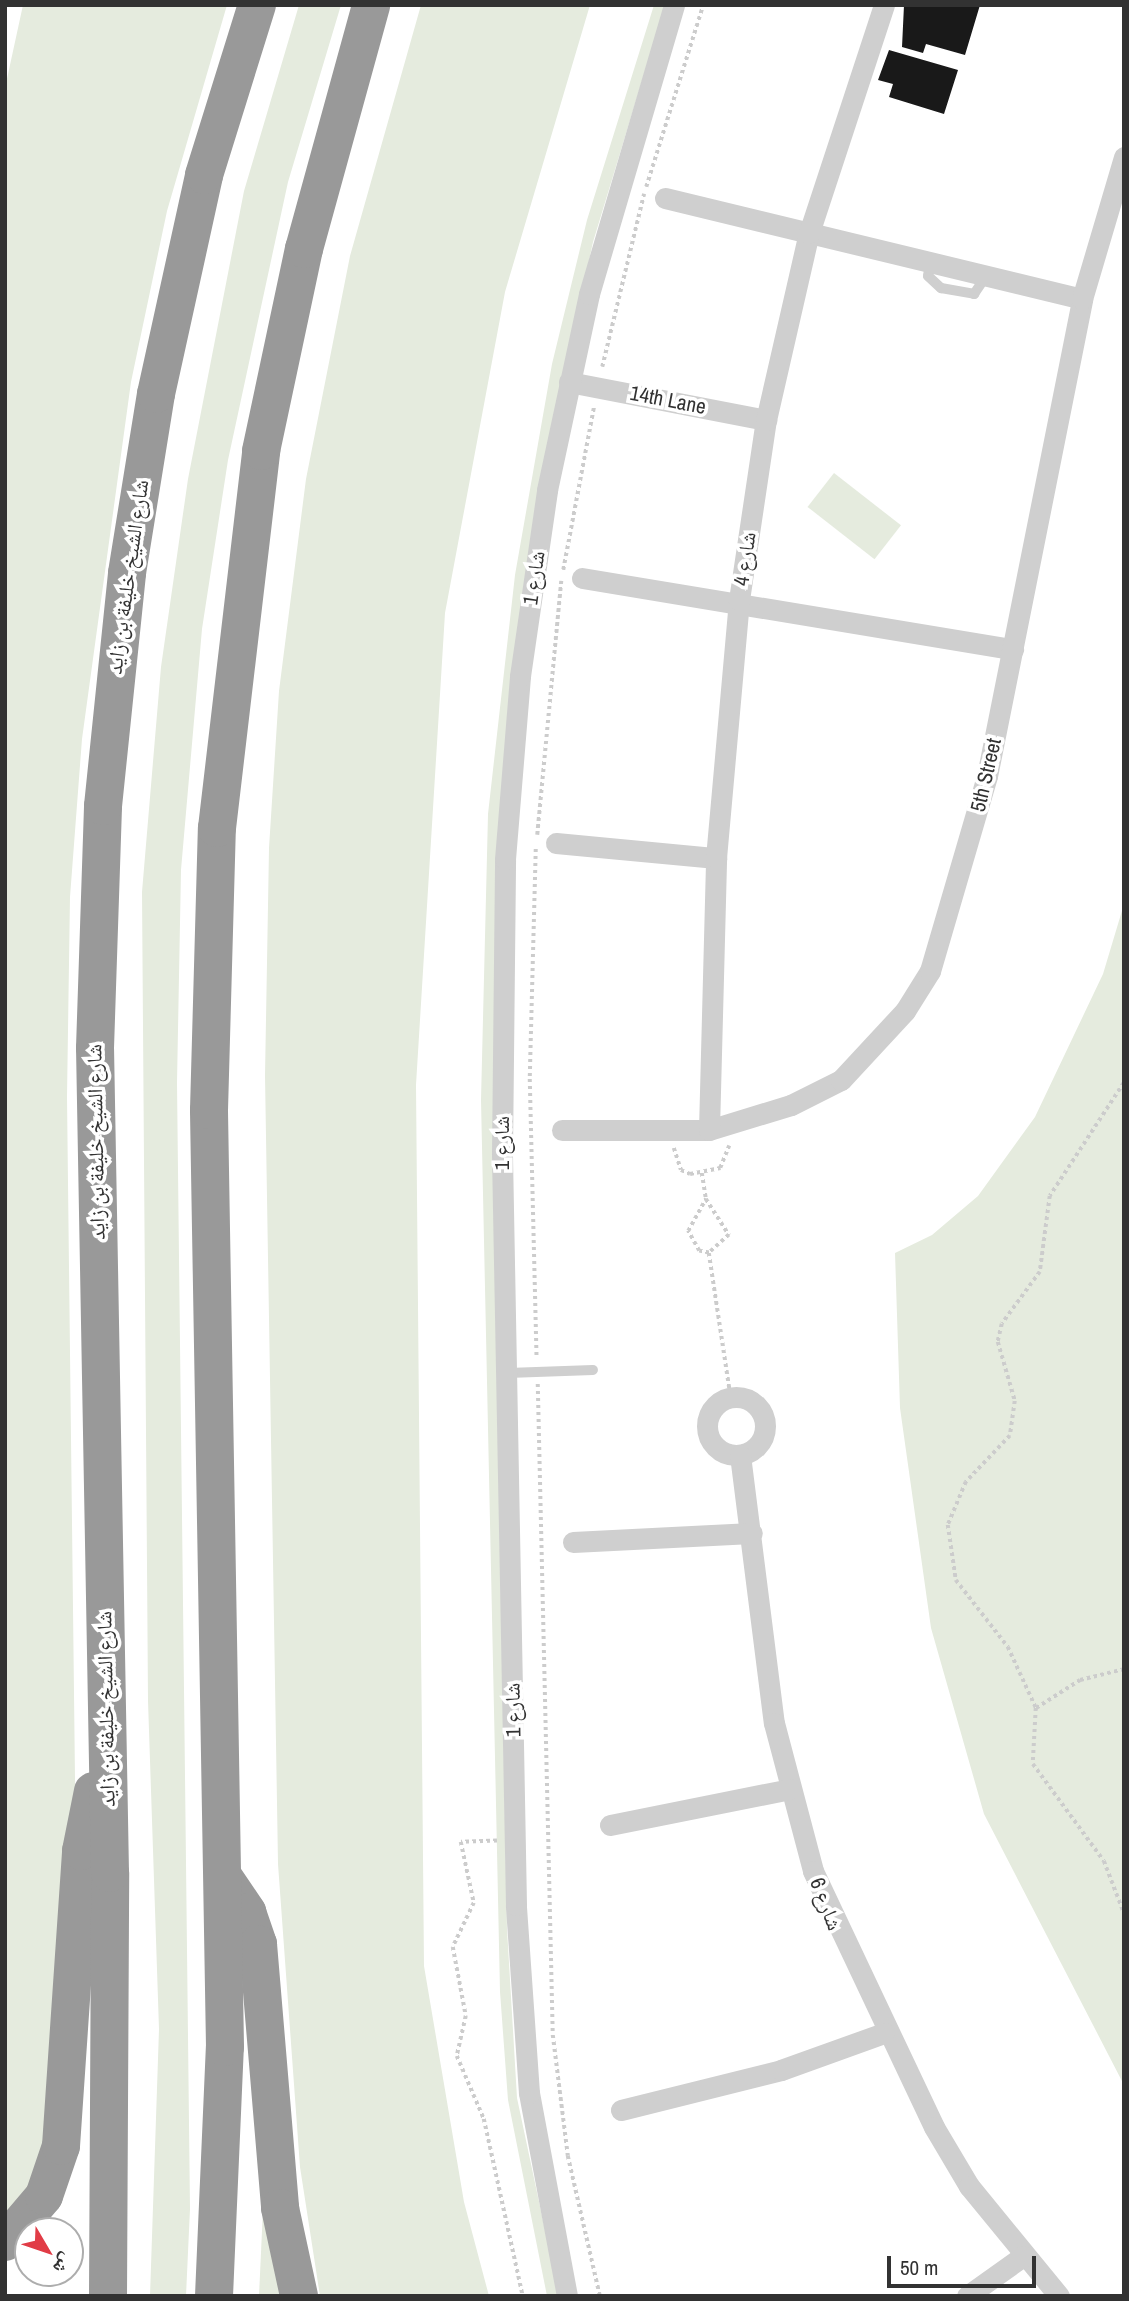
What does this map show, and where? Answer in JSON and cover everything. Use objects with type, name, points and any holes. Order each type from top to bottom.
[{"type":"highway","name":"شارع الشيخ خليفة بن زايد","points":[[108,2296],[112,2095],[95,1048],[109,734],[127,573],[171,320],[204,175],[257,5]]},
{"type":"highway","points":[[215,2296],[224,1878],[209,1110],[217,828],[261,451],[304,249],[371,5]]},
{"type":"highway","points":[[5,2242],[44,2196],[61,2146],[81,1851],[106,1752]]},
{"type":"highway","points":[[224,1878],[247,1912],[258,1944],[280,2208],[299,2296]]},
{"type":"street","name":"شارع 1","points":[[567,2296],[529,2092],[515,1840],[506,1373],[505,859],[520,676],[569,382],[626,157],[674,5]]},
{"type":"street","name":"شارع 4","points":[[718,1135],[716,858],[739,600],[766,420],[809,233],[884,5]]},
{"type":"street","name":"5th Street","points":[[562,1130],[718,1135],[791,1105],[841,1080],[905,1011],[930,971],[961,879],[1013,649],[1082,299],[1124,157]]},
{"type":"street","points":[[665,198],[1082,299]]},
{"type":"street","name":"14th Lane","points":[[569,382],[766,420]]},
{"type":"street","points":[[582,578],[739,600],[1013,649]]},
{"type":"street","points":[[556,843],[716,858]]},
{"type":"street","points":[[731,1398],[756,1405],[765,1422],[756,1447],[740,1455],[721,1451],[707,1426],[714,1408],[731,1398]]},
{"type":"street","name":"شارع 6","points":[[740,1455],[774,1723],[813,1871],[884,2033],[970,2186],[1023,2256],[1059,2296]]},
{"type":"street","points":[[573,1542],[752,1533]]},
{"type":"street","points":[[610,1825],[790,1789]]},
{"type":"street","points":[[621,2110],[781,2070],[884,2033]]},
{"type":"street","points":[[967,2296],[1023,2256]]},
{"type":"lane","points":[[506,1373],[593,1370]]},
{"type":"path","points":[[1124,1083],[1050,1196],[1040,1272],[1002,1324],[998,1342],[1015,1401],[1010,1436],[966,1482],[947,1525],[956,1580],[1009,1647],[1036,1708],[1033,1764],[1058,1806],[1104,1861],[1124,1913]]},
{"type":"path","points":[[675,1139],[681,1170],[702,1173],[726,1161],[718,1135]]},
{"type":"path","points":[[702,1173],[706,1199],[729,1235],[709,1253]]},
{"type":"path","points":[[706,1199],[688,1231],[699,1251],[709,1253]]},
{"type":"path","points":[[709,1253],[731,1398]]},
{"type":"path","points":[[1036,1708],[1080,1680],[1124,1669]]},
{"type":"path","points":[[523,2296],[484,2119],[457,2056],[466,2017],[453,1947],[474,1903],[461,1842],[547,1836]]},
{"type":"shaded area","points":[[23,5],[227,5],[167,211],[131,382],[82,739],[70,897],[67,1097],[76,1863],[52,2156],[5,2234],[5,88]]},
{"type":"shaded area","points":[[299,5],[341,5],[288,182],[228,460],[202,629],[181,870],[177,1083],[190,2209],[186,2296],[150,2296],[159,2029],[148,1701],[142,892],[161,667],[188,479],[244,191]]},
{"type":"shaded area","points":[[421,5],[590,5],[505,292],[445,613],[416,1085],[424,1966],[464,2202],[489,2296],[320,2296],[300,2167],[278,1864],[265,1076],[269,848],[279,691],[306,479],[350,256]]},
{"type":"shaded area","points":[[654,5],[665,5],[593,242],[537,501],[496,860],[493,1169],[507,1929],[517,2098],[559,2296],[547,2296],[508,2100],[500,1992],[481,1100],[488,814],[515,575],[552,364],[587,220]]},
{"type":"shaded area","points":[[834,473],[901,525],[875,559],[808,507]]},
{"type":"shaded area","points":[[1124,904],[1124,2085],[984,1814],[931,1628],[900,1408],[895,1253],[932,1235],[978,1196],[1035,1117],[1103,974]]},
{"type":"shaded area","points":[[263,2209],[281,2296],[259,2296]]},
{"type":"building","points":[[904,5],[980,5],[965,55],[926,44],[923,53],[902,47]]},
{"type":"building","points":[[889,50],[958,70],[944,114],[889,97],[893,84],[878,80]]}]
